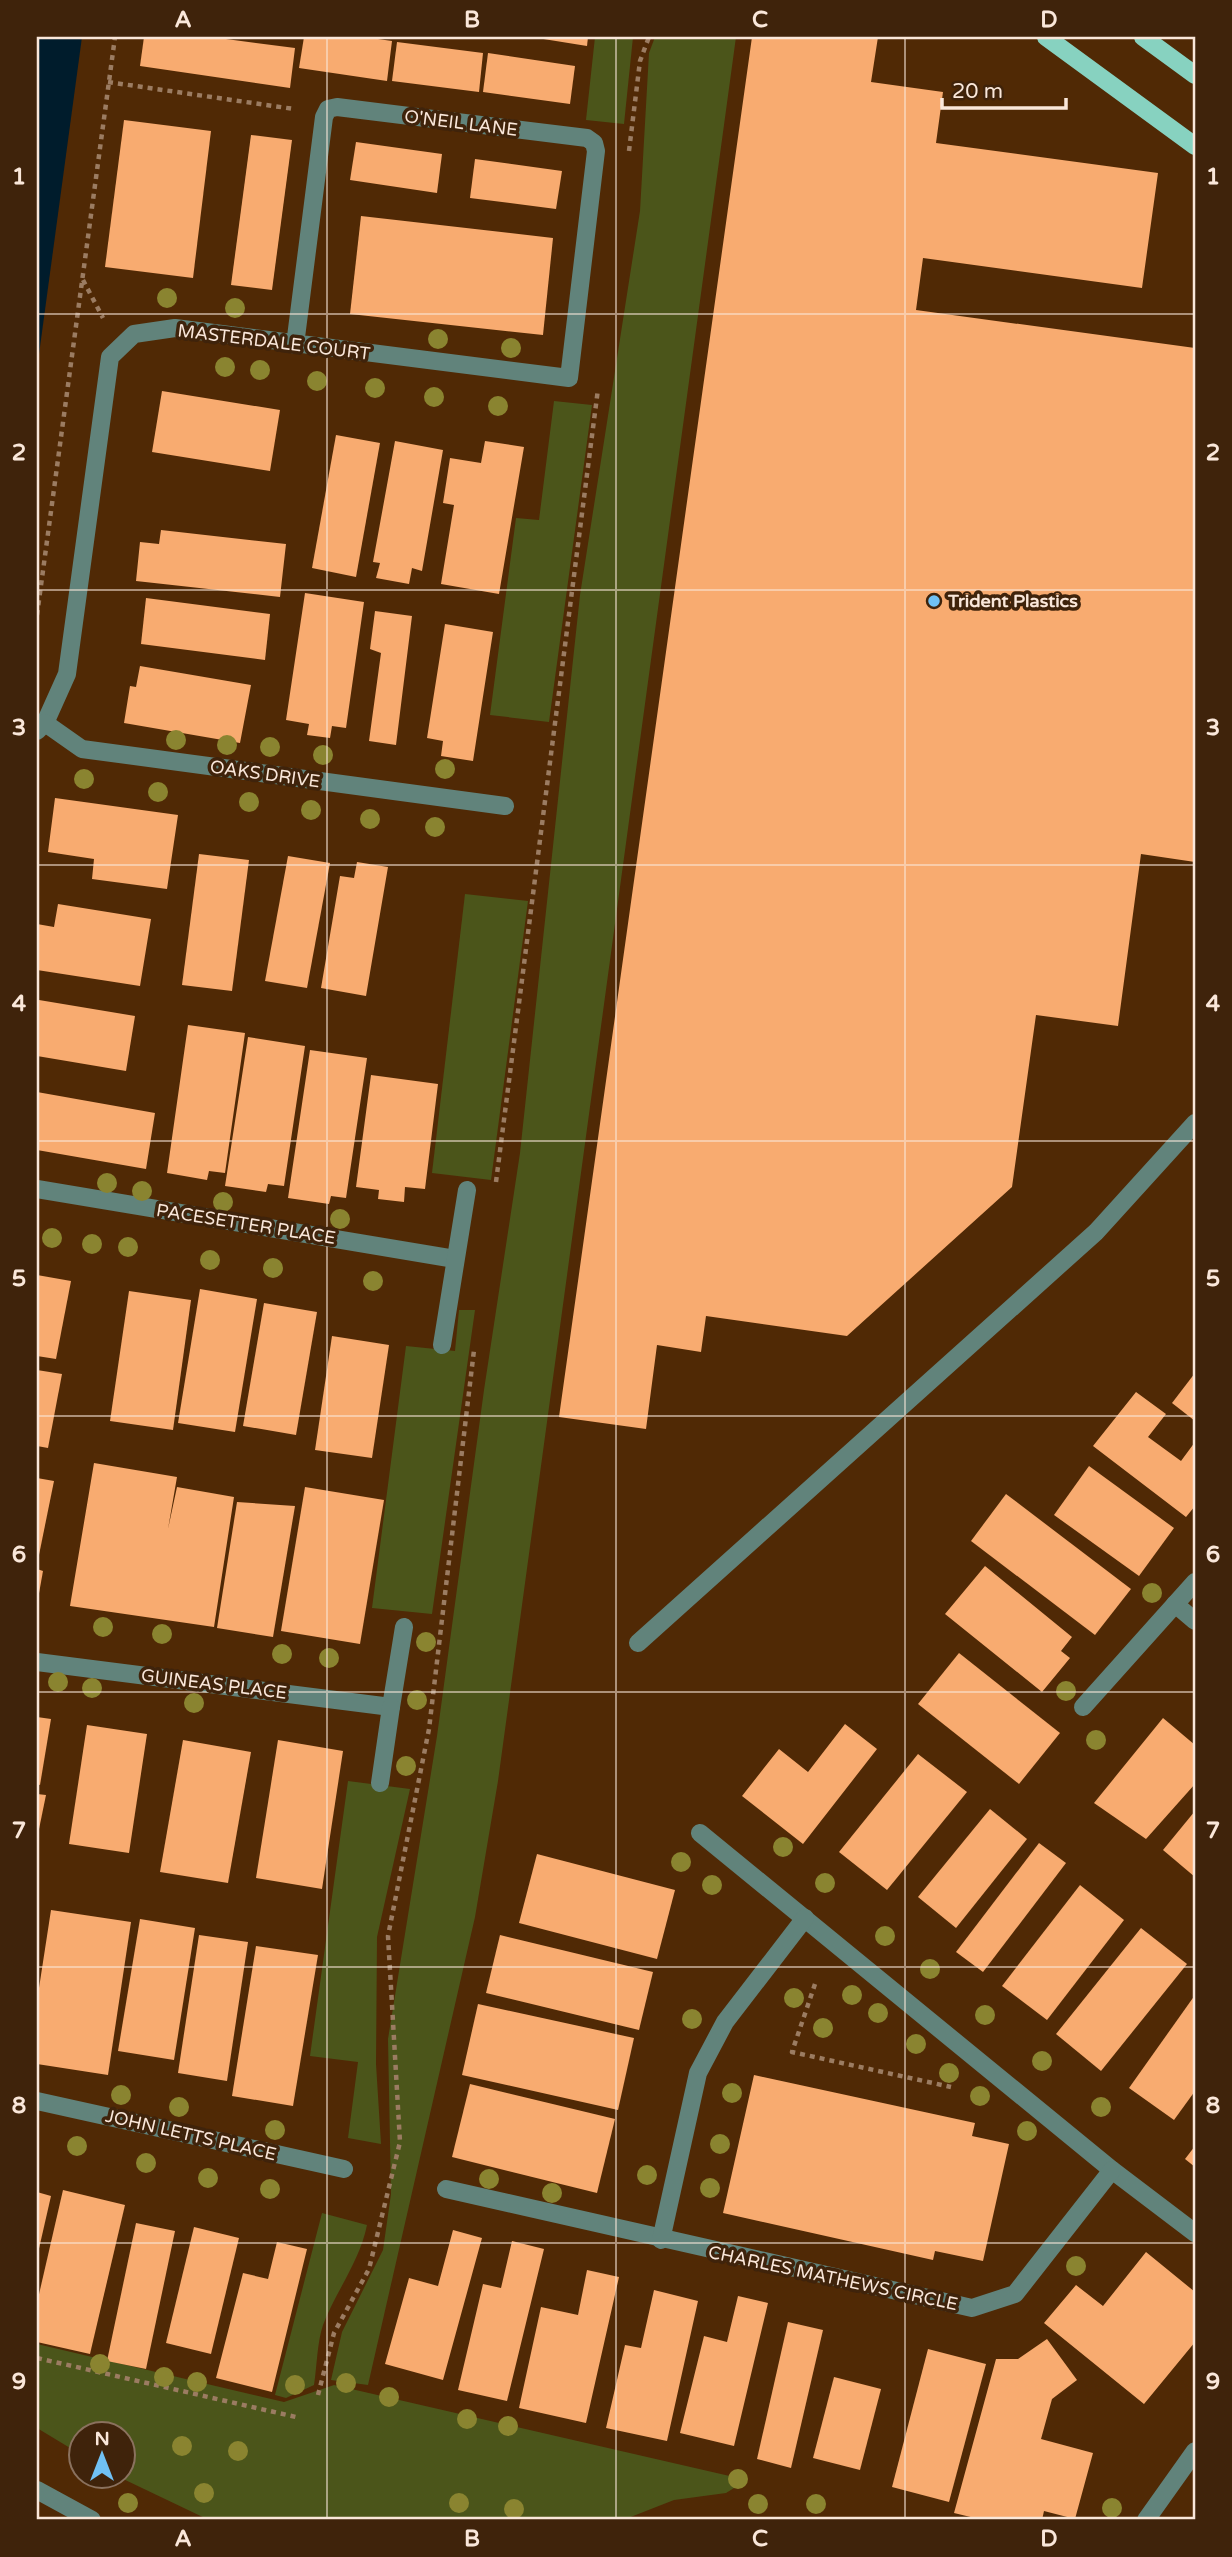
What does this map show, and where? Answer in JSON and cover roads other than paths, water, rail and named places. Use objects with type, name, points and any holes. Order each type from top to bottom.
[{"type":"main road","points":[[1143,37],[1195,75]]},
{"type":"main road","points":[[1058,40],[1195,146]]},
{"type":"street","name":"O'NEIL LANE","points":[[295,345],[325,113],[337,107],[587,138],[594,143],[596,151],[569,378]]},
{"type":"street","name":"MASTERDALE COURT","points":[[41,727],[67,674],[110,357],[134,334],[153,329],[175,328],[569,378]]},
{"type":"street","name":"OAKS DRIVE","points":[[41,727],[82,749],[505,806]]},
{"type":"street","points":[[638,1643],[1096,1232],[1195,1123]]},
{"type":"street","name":"PACESETTER PLACE","points":[[37,1189],[455,1259]]},
{"type":"street","points":[[442,1345],[467,1190]]},
{"type":"street","points":[[1083,1707],[1195,1582]]},
{"type":"street","points":[[1175,1604],[1195,1621]]},
{"type":"street","points":[[380,1783],[404,1626]]},
{"type":"street","name":"GUINEAS PLACE","points":[[37,1662],[391,1707]]},
{"type":"street","points":[[700,1833],[1112,2170],[1195,2233]]},
{"type":"street","points":[[661,2240],[698,2073],[725,2022],[806,1918]]},
{"type":"street","name":"JOHN LETTS PLACE","points":[[37,2101],[344,2169]]},
{"type":"street","name":"CHARLES MATHEWS CIRCLE","points":[[446,2189],[661,2240],[972,2308],[1016,2294],[1112,2170]]},
{"type":"street","points":[[1146,2520],[1195,2451]]},
{"type":"street","points":[[37,2490],[92,2520]]},
{"type":"water","points":[[37,37],[82,37],[37,369]]},
{"type":"place","name":"Trident Plastics","points":[[934,601]]}]
